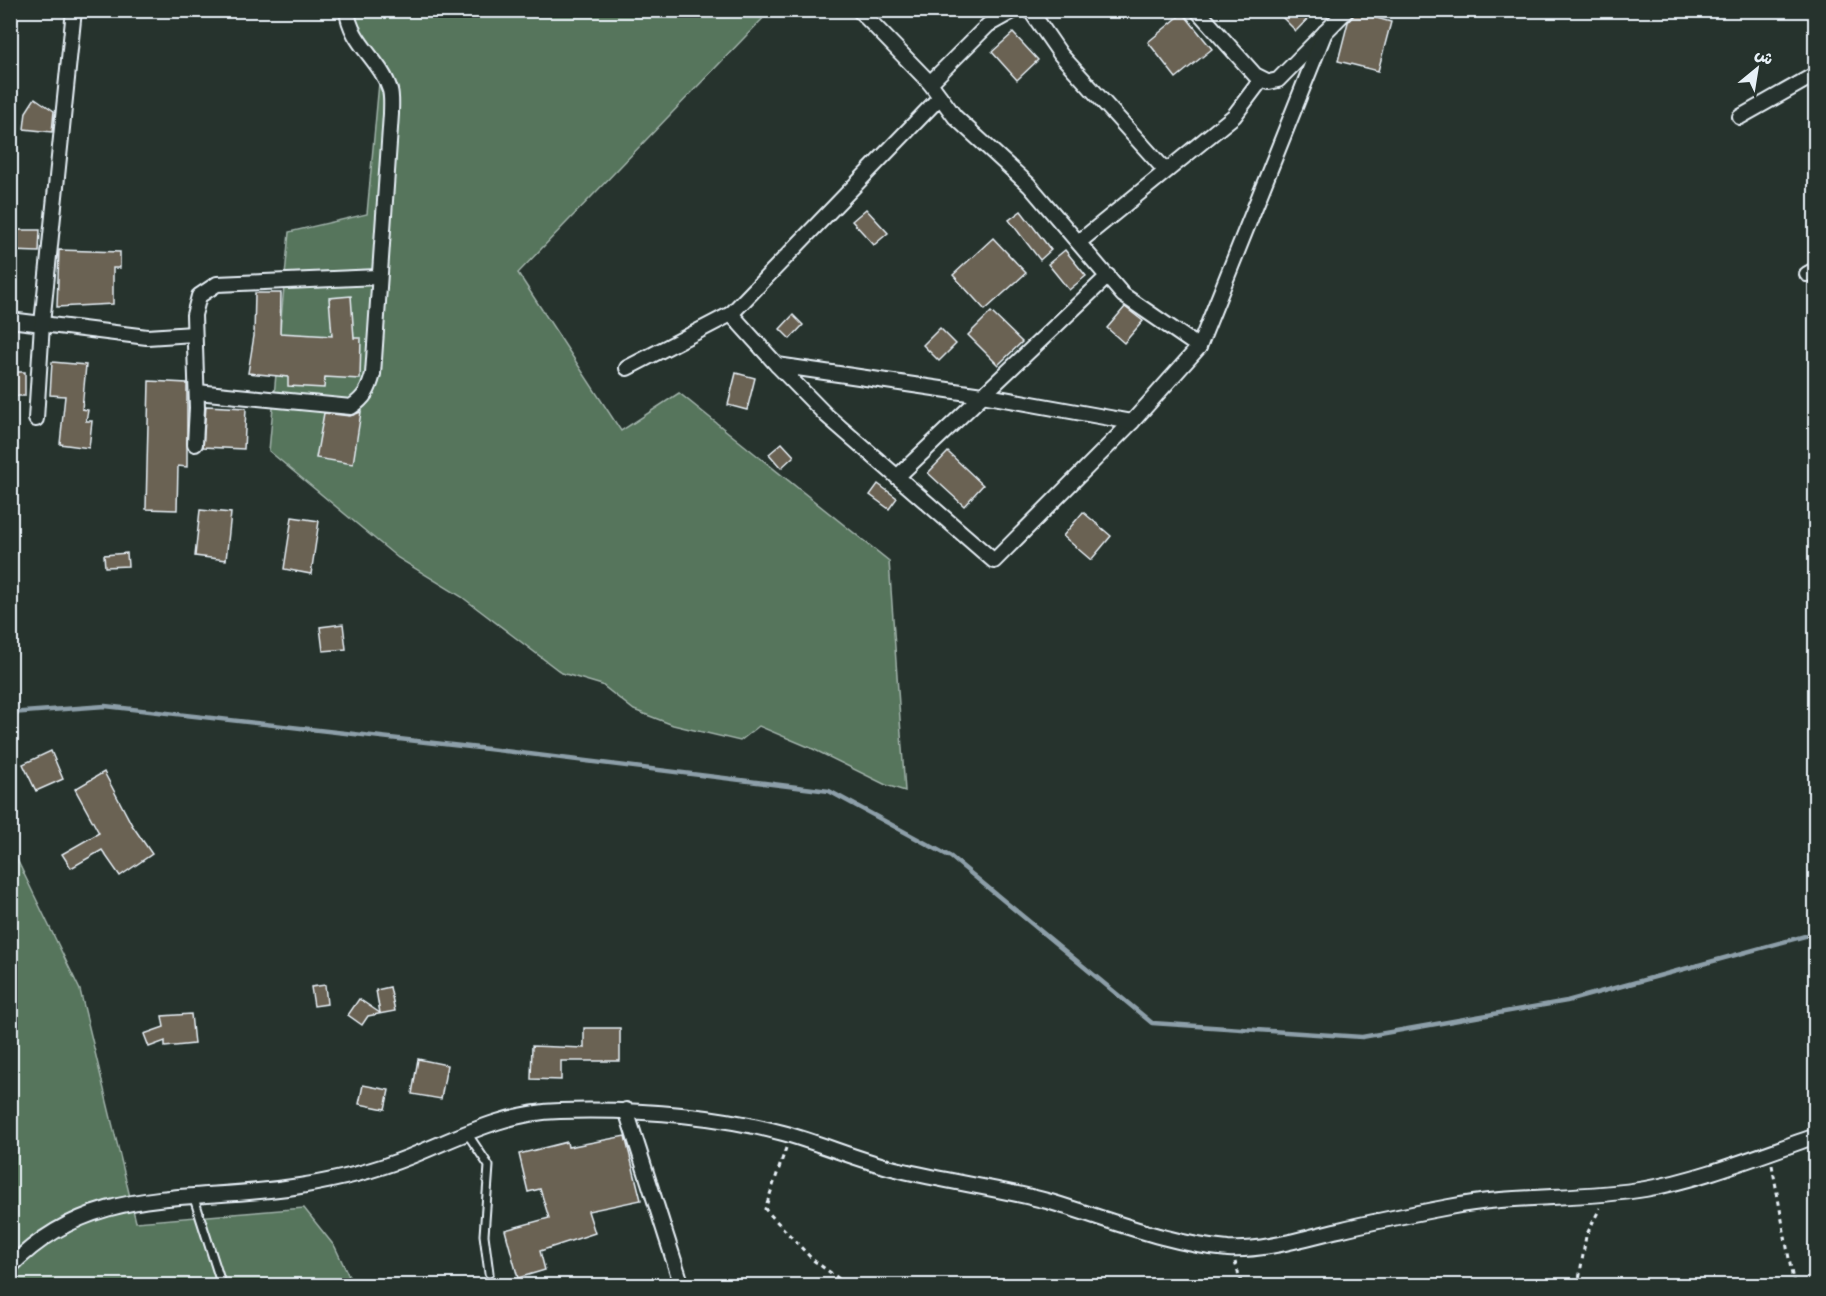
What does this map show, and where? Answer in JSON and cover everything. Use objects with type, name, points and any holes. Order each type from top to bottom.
[{"type":"street","points":[[36,419],[42,324],[74,10]]},
{"type":"street","points":[[196,392],[351,406],[360,401],[369,389],[373,374],[391,114],[390,91],[380,69],[349,26],[347,10]]},
{"type":"street","points":[[860,10],[930,83],[955,117],[1029,185],[1123,295],[1199,347]]},
{"type":"street","points":[[930,83],[988,25],[1016,10]]},
{"type":"street","points":[[1030,10],[1061,56],[1165,170]]},
{"type":"street","points":[[1197,10],[1261,80],[1269,82],[1278,80],[1347,10]]},
{"type":"street","points":[[731,314],[826,415],[994,561],[1132,422],[1199,347],[1325,32]]},
{"type":"street","points":[[1740,117],[1815,74]]},
{"type":"street","points":[[1079,242],[1234,116],[1261,80]]},
{"type":"street","points":[[627,368],[731,314],[940,97]]},
{"type":"street","points":[[897,477],[1107,276]]},
{"type":"street","points":[[195,444],[194,315],[200,296],[217,284],[378,277]]},
{"type":"street","points":[[10,320],[147,337],[194,334]]},
{"type":"street","points":[[777,365],[982,395],[1132,422]]},
{"type":"street","points":[[626,1110],[682,1286]]},
{"type":"street","points":[[10,1267],[27,1250],[69,1221],[125,1202],[260,1191],[346,1177],[380,1168],[467,1132],[528,1113],[626,1110],[748,1125],[790,1135],[901,1171],[1041,1200],[1158,1235],[1193,1244],[1231,1249],[1263,1247],[1355,1226],[1486,1201],[1608,1194],[1649,1189],[1815,1136]]},
{"type":"lane","points":[[467,1132],[489,1166],[484,1235],[489,1273]]},
{"type":"lane","points":[[193,1195],[222,1286]]},
{"type":"path","points":[[790,1135],[765,1209],[813,1260],[849,1286]]},
{"type":"path","points":[[1770,1152],[1794,1286]]},
{"type":"path","points":[[1578,1286],[1586,1236],[1608,1194]]},
{"type":"path","points":[[1231,1249],[1242,1286]]},
{"type":"green space","points":[[335,11],[770,11],[518,273],[621,431],[679,393],[889,561],[905,791],[886,785],[811,748],[759,726],[740,741],[673,725],[634,710],[602,685],[562,673],[462,597],[398,558],[269,451],[289,232],[367,214],[381,61]]},
{"type":"green space","points":[[10,845],[80,990],[136,1222],[304,1208],[335,1247],[353,1285],[11,1285]]},
{"type":"building","points":[[1275,10],[1316,10],[1296,31]]},
{"type":"building","points":[[1356,12],[1391,22],[1378,71],[1338,61],[1348,22]]},
{"type":"building","points":[[1183,13],[1212,49],[1176,78],[1148,42]]},
{"type":"building","points":[[1013,33],[1038,60],[1017,80],[992,52]]},
{"type":"building","points":[[35,98],[54,111],[52,132],[24,129],[26,112]]},
{"type":"building","points":[[866,209],[888,233],[874,245],[852,221]]},
{"type":"building","points":[[1021,211],[1051,250],[1040,260],[1009,220]]},
{"type":"building","points":[[10,230],[40,230],[39,252],[10,251]]},
{"type":"building","points":[[993,238],[1026,273],[985,310],[953,275]]},
{"type":"building","points":[[59,250],[120,252],[120,268],[113,268],[113,304],[57,307]]},
{"type":"building","points":[[1065,250],[1086,276],[1069,290],[1048,264]]},
{"type":"building","points":[[255,293],[281,293],[280,333],[332,336],[329,298],[351,296],[354,338],[361,338],[360,379],[325,377],[324,388],[288,386],[288,377],[248,373],[254,336]]},
{"type":"building","points":[[1125,307],[1143,321],[1124,343],[1107,328]]},
{"type":"building","points":[[991,312],[1022,342],[998,365],[968,335]]},
{"type":"building","points":[[793,315],[803,325],[790,339],[780,329]]},
{"type":"building","points":[[940,328],[956,344],[939,361],[923,345]]},
{"type":"building","points":[[52,362],[86,365],[82,409],[88,410],[86,421],[92,421],[89,448],[60,444],[65,396],[50,395]]},
{"type":"building","points":[[10,372],[25,372],[25,396],[10,396]]},
{"type":"building","points":[[736,373],[755,378],[747,410],[728,405]]},
{"type":"building","points":[[149,381],[187,383],[187,467],[178,466],[177,510],[146,509]]},
{"type":"building","points":[[206,406],[246,408],[244,449],[203,447]]},
{"type":"building","points":[[361,412],[353,464],[316,458],[324,413],[350,416]]},
{"type":"building","points":[[782,443],[794,456],[781,468],[769,454]]},
{"type":"building","points":[[948,452],[983,485],[964,506],[928,473]]},
{"type":"building","points":[[878,484],[897,498],[889,509],[870,495]]},
{"type":"building","points":[[200,510],[231,513],[226,560],[195,556]]},
{"type":"building","points":[[1083,512],[1111,536],[1091,560],[1063,536]]},
{"type":"building","points":[[292,517],[319,521],[311,574],[284,569]]},
{"type":"building","points":[[127,553],[128,566],[105,567],[104,555]]},
{"type":"building","points":[[343,624],[346,649],[323,651],[320,627]]},
{"type":"building","points":[[51,751],[63,779],[36,791],[23,764]]},
{"type":"building","points":[[104,772],[132,825],[152,854],[120,876],[102,850],[71,868],[62,854],[99,833],[75,789]]},
{"type":"building","points":[[325,985],[327,1004],[314,1006],[311,987]]},
{"type":"building","points":[[390,987],[395,1011],[368,1016],[362,1025],[348,1015],[359,999],[380,1013],[376,990]]},
{"type":"building","points":[[191,1014],[194,1044],[165,1047],[165,1041],[149,1047],[144,1034],[164,1027],[162,1016]]},
{"type":"building","points":[[584,1028],[620,1028],[620,1061],[561,1061],[561,1080],[531,1079],[532,1046],[584,1048]]},
{"type":"building","points":[[418,1059],[447,1065],[441,1099],[412,1094]]},
{"type":"building","points":[[363,1085],[389,1090],[385,1109],[359,1104]]},
{"type":"building","points":[[625,1136],[641,1200],[588,1211],[595,1233],[540,1251],[545,1270],[518,1278],[505,1230],[549,1218],[540,1189],[528,1192],[519,1154],[567,1142],[568,1147]]},
{"type":"waterway","points":[[10,713],[105,706],[488,749],[829,791],[951,857],[1152,1023],[1362,1037],[1567,1001],[1816,933]]}]
